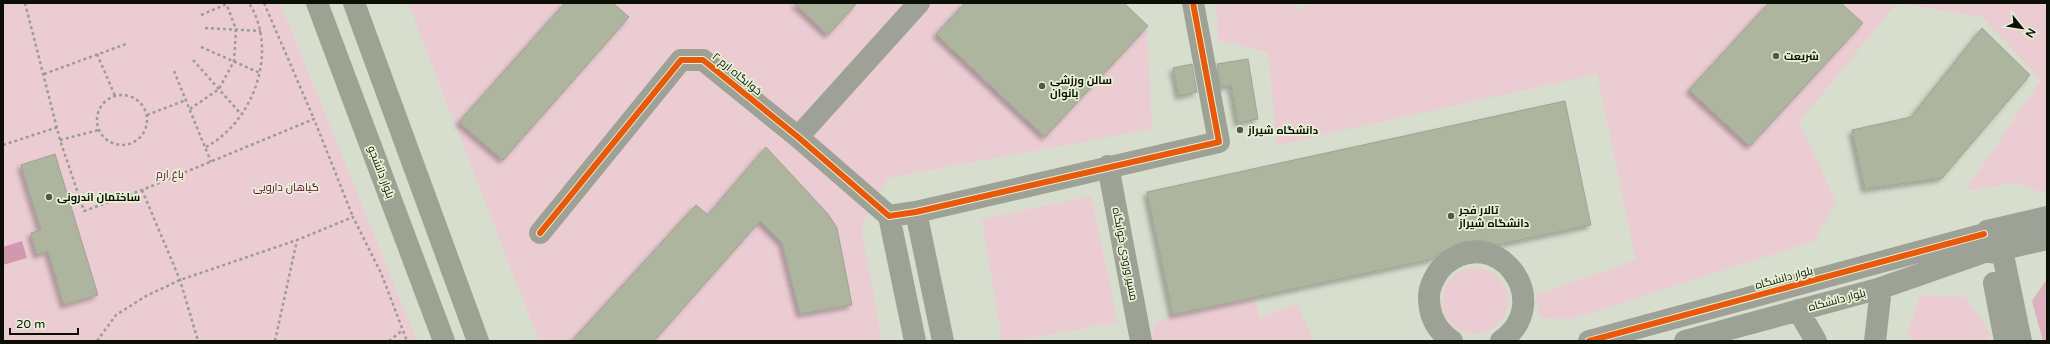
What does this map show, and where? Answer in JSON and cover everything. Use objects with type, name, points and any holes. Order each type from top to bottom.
[{"type":"main road","name":"بلوار دانشجو","points":[[317,3],[444,341]]},
{"type":"main road","points":[[354,3],[478,341]]},
{"type":"street","points":[[798,138],[919,3]]},
{"type":"street","points":[[915,341],[889,216],[916,212],[1108,166],[1219,142],[1193,3]]},
{"type":"street","name":"خوابگاه ارم ۲","points":[[540,233],[681,60],[703,60],[798,138],[889,216]]},
{"type":"street","name":"مسیر ورودی خوابگاه","points":[[1108,166],[1141,341]]},
{"type":"street","points":[[916,212],[943,341]]},
{"type":"street","name":"بلوار دانشکاه","points":[[1685,341],[1881,288],[1994,244],[2047,217]]},
{"type":"street","name":"بلوار دانشکاه","points":[[1994,244],[2047,239]]},
{"type":"street","points":[[1994,244],[2014,340]]},
{"type":"street","name":"بلوار دانشگاه","points":[[1589,341],[1994,244]]},
{"type":"street","points":[[1452,341],[1435,325],[1430,311],[1429,296],[1432,281],[1441,268],[1452,259],[1466,254],[1482,252],[1498,258],[1512,268],[1520,282],[1523,293],[1522,314],[1514,329],[1501,341]]},
{"type":"street","points":[[1875,341],[1881,288]]},
{"type":"street","points":[[1798,310],[1816,341]]},
{"type":"path","points":[[25,3],[58,127],[60,140],[84,211],[142,190],[314,118]]},
{"type":"path","points":[[190,109],[219,89],[234,61],[236,29],[227,3],[201,15]]},
{"type":"path","points":[[206,147],[228,129],[254,94],[260,73],[263,43],[259,24],[249,3]]},
{"type":"path","points":[[264,3],[314,118],[353,217],[381,273],[407,341]]},
{"type":"path","points":[[205,28],[260,31]]},
{"type":"path","points":[[44,74],[126,44]]},
{"type":"path","points":[[202,47],[260,73]]},
{"type":"path","points":[[97,54],[115,96]]},
{"type":"path","points":[[194,60],[240,114]]},
{"type":"path","points":[[174,71],[211,162]]},
{"type":"path","points":[[129,95],[137,99],[143,105],[147,115],[145,130],[133,143],[115,145],[107,140],[98,130],[97,116],[100,108],[105,100],[115,96],[129,95]]},
{"type":"path","points":[[147,115],[186,100]]},
{"type":"path","points":[[3,144],[58,127]]},
{"type":"path","points":[[60,140],[98,130]]},
{"type":"path","points":[[142,190],[180,280],[198,341]]},
{"type":"path","points":[[97,341],[116,316],[146,296],[180,280],[297,240],[353,217]]},
{"type":"path","points":[[275,341],[297,240]]},
{"type":"path","points":[[389,341],[403,330]]},
{"type":"green space","name":"باغ ارم","points":[[3,3],[280,3],[417,341],[3,341]]},
{"type":"green space","points":[[408,3],[965,3],[936,34],[1045,137],[1147,28],[1152,129],[888,178],[861,227],[882,341],[539,341]]},
{"type":"green space","points":[[1216,3],[1292,3],[1301,10],[1309,3],[1897,3],[1799,122],[1836,202],[1814,241],[1572,319],[1540,318],[1536,295],[1636,260],[1597,74],[1277,145],[1268,52],[1219,41]]},
{"type":"green space","points":[[1897,3],[2047,3],[2047,190],[2040,192],[2015,183],[1965,191],[2041,80],[1982,17]]},
{"type":"green space","points":[[1091,196],[1118,322],[1017,341],[1002,341],[982,219]]},
{"type":"green space","points":[[1475,268],[1487,271],[1498,278],[1505,289],[1508,301],[1505,313],[1498,324],[1487,331],[1475,334],[1463,331],[1452,324],[1445,313],[1442,301],[1445,289],[1452,278],[1463,271]]},
{"type":"green space","points":[[1920,295],[1965,297],[1990,333],[1990,341],[1916,341],[1907,335]]},
{"type":"green space","points":[[1255,298],[1259,318],[1297,304],[1314,341],[1151,341],[1155,323],[1173,315]]},
{"type":"shaded area","points":[[22,241],[27,258],[3,265],[3,247]]},
{"type":"shaded area","points":[[2047,279],[2047,341],[2043,341],[2032,301]]},
{"type":"building","points":[[565,3],[613,3],[629,17],[503,160],[459,122]]},
{"type":"building","points":[[794,3],[857,3],[828,35]]},
{"type":"building","name":"سالن ورزشی بانوان","points":[[965,3],[1124,3],[1148,26],[1045,137],[936,34]]},
{"type":"building","name":"شریعت","points":[[1769,3],[1841,3],[1863,23],[1750,146],[1689,90]]},
{"type":"building","points":[[1982,28],[2030,75],[1942,178],[1865,189],[1852,130],[1911,117]]},
{"type":"building","points":[[1248,59],[1258,119],[1238,123],[1231,85],[1221,87],[1217,64]]},
{"type":"building","points":[[1192,64],[1197,92],[1179,96],[1173,68]]},
{"type":"building","points":[[1565,101],[1591,225],[1497,245],[1482,240],[1462,242],[1438,254],[1433,259],[1173,315],[1147,192]]},
{"type":"building","points":[[766,147],[828,214],[837,228],[852,305],[800,314],[782,243],[760,221],[654,341],[572,341],[696,205],[708,215]]},
{"type":"building","name":"ساختمان اندرونی","points":[[55,154],[98,295],[64,305],[48,251],[37,255],[31,233],[41,230],[21,165]]},
{"type":"cycle path","points":[[540,233],[681,60],[703,60],[798,137],[889,216],[916,212],[1219,142],[1193,3]]},
{"type":"cycle path","points":[[1589,341],[1984,234]]},
{"type":"place","name":"شریعت","points":[[1776,56]]},
{"type":"place","name":"سالن ورزشی بانوان","points":[[1042,86]]},
{"type":"place","name":"دانشگاه شیراز","points":[[1240,130]]},
{"type":"place","name":"ساختمان اندرونی","points":[[49,197]]},
{"type":"place","name":"تالار فجر دانشگاه شیراز","points":[[1451,216]]},
{"type":"park label","name":"گیاهان دارویی","points":[[286,187]]}]
